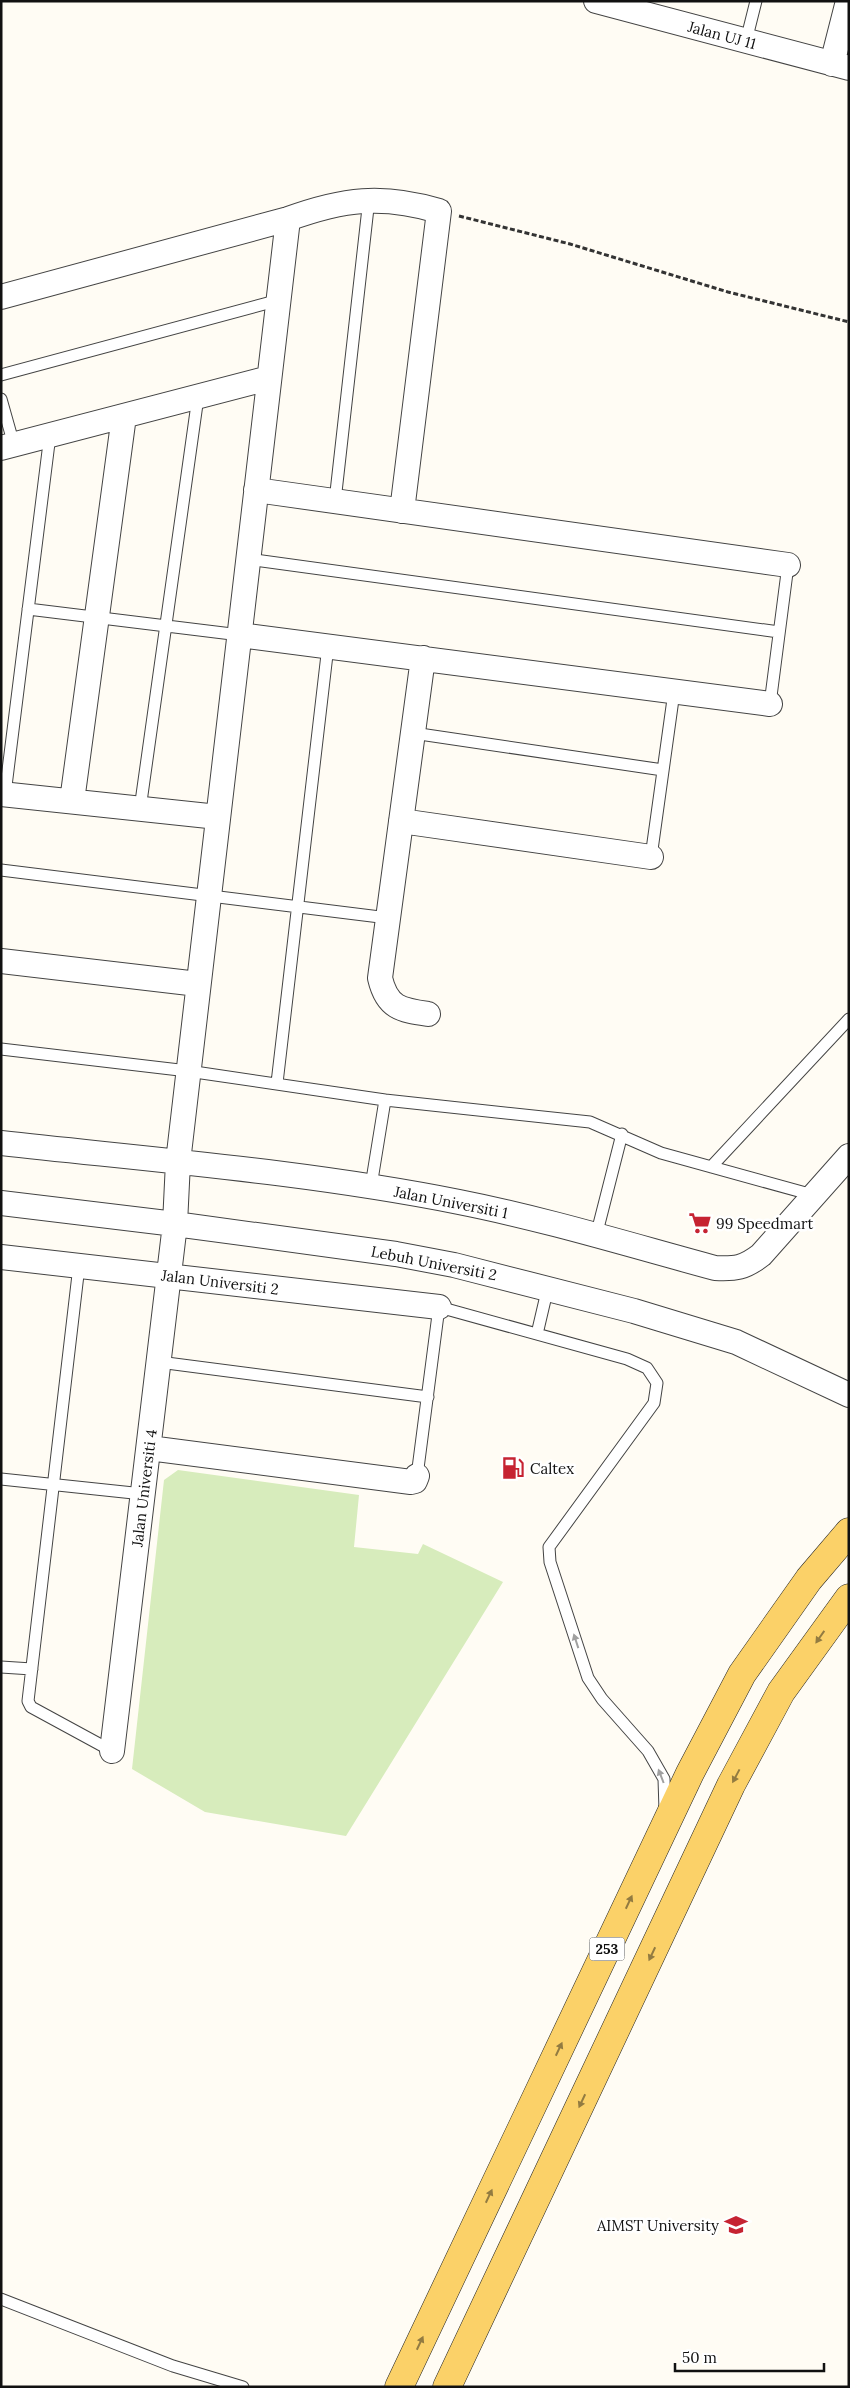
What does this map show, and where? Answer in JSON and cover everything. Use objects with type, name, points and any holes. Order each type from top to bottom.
[{"type":"main road","name":"253","points":[[399,2387],[666,1824],[742,1674],[809,1579],[849,1532]]},
{"type":"main road","name":"253","points":[[447,2387],[731,1785],[781,1692],[849,1598]]},
{"type":"street","name":"Jalan UJ 11","points":[[596,1],[670,11],[746,41],[840,66]]},
{"type":"street","points":[[840,66],[848,1]]},
{"type":"street","points":[[1,297],[288,219],[329,205],[369,199],[398,201],[439,211],[402,511]]},
{"type":"street","name":"Jalan Universiti 4","points":[[112,1751],[175,1224],[178,1162],[188,1071],[288,219]]},
{"type":"street","points":[[7,447],[269,378]]},
{"type":"street","points":[[72,801],[124,416]]},
{"type":"street","points":[[256,490],[788,565]]},
{"type":"street","points":[[240,635],[770,704]]},
{"type":"street","points":[[423,658],[380,978],[383,991],[392,1004],[406,1011],[428,1014]]},
{"type":"street","points":[[3,794],[218,818]]},
{"type":"street","points":[[401,821],[651,857]]},
{"type":"street","points":[[1,961],[198,984]]},
{"type":"street","name":"Jalan Universiti 1","points":[[1,1142],[371,1186],[459,1202],[715,1268],[732,1269],[747,1266],[761,1255],[849,1156]]},
{"type":"street","name":"Lebuh Universiti 2","points":[[1,1203],[396,1254],[548,1287],[736,1342],[849,1395]]},
{"type":"street","name":"Jalan Universiti 2","points":[[1,1257],[439,1307]]},
{"type":"street","points":[[149,1448],[410,1482],[415,1481],[417,1476]]},
{"type":"lane","points":[[746,41],[756,1]]},
{"type":"lane","points":[[335,501],[369,199]]},
{"type":"lane","points":[[1,374],[279,300]]},
{"type":"lane","points":[[140,809],[198,397]]},
{"type":"lane","points":[[1,399],[7,447]]},
{"type":"lane","points":[[3,794],[50,435]]},
{"type":"lane","points":[[248,560],[780,632]]},
{"type":"lane","points":[[770,704],[788,565]]},
{"type":"lane","points":[[28,609],[240,635]]},
{"type":"lane","points":[[277,1084],[328,646]]},
{"type":"lane","points":[[651,857],[674,692]]},
{"type":"lane","points":[[413,733],[663,770]]},
{"type":"lane","points":[[1,870],[388,918]]},
{"type":"lane","points":[[710,1167],[849,1019]]},
{"type":"lane","points":[[1,1049],[188,1071],[385,1100],[590,1122],[622,1134],[641,1146],[813,1195]]},
{"type":"lane","points":[[371,1186],[385,1100]]},
{"type":"lane","points":[[596,1236],[622,1134]]},
{"type":"lane","points":[[79,1266],[28,1701],[31,1707],[112,1751]]},
{"type":"lane","points":[[537,1334],[548,1287]]},
{"type":"lane","points":[[417,1476],[439,1307],[627,1359],[647,1368],[657,1383],[654,1402],[549,1547],[550,1562],[588,1678],[602,1698],[648,1751],[664,1779],[666,1824]]},
{"type":"lane","points":[[159,1362],[428,1397]]},
{"type":"lane","points":[[1,1479],[143,1494]]},
{"type":"lane","points":[[1,1667],[32,1669]]},
{"type":"lane","points":[[1,2299],[174,2366],[243,2387]]},
{"type":"path","points":[[439,211],[570,244],[728,292],[849,322]]},
{"type":"green space","points":[[178,1470],[359,1495],[354,1547],[418,1554],[423,1544],[503,1582],[346,1836],[205,1812],[132,1769],[164,1480]]},
{"type":"place","name":"99 Speedmart","points":[[700,1223]]},
{"type":"place","name":"Caltex","points":[[513,1468]]},
{"type":"place","name":"AIMST University","points":[[736,2225]]}]
